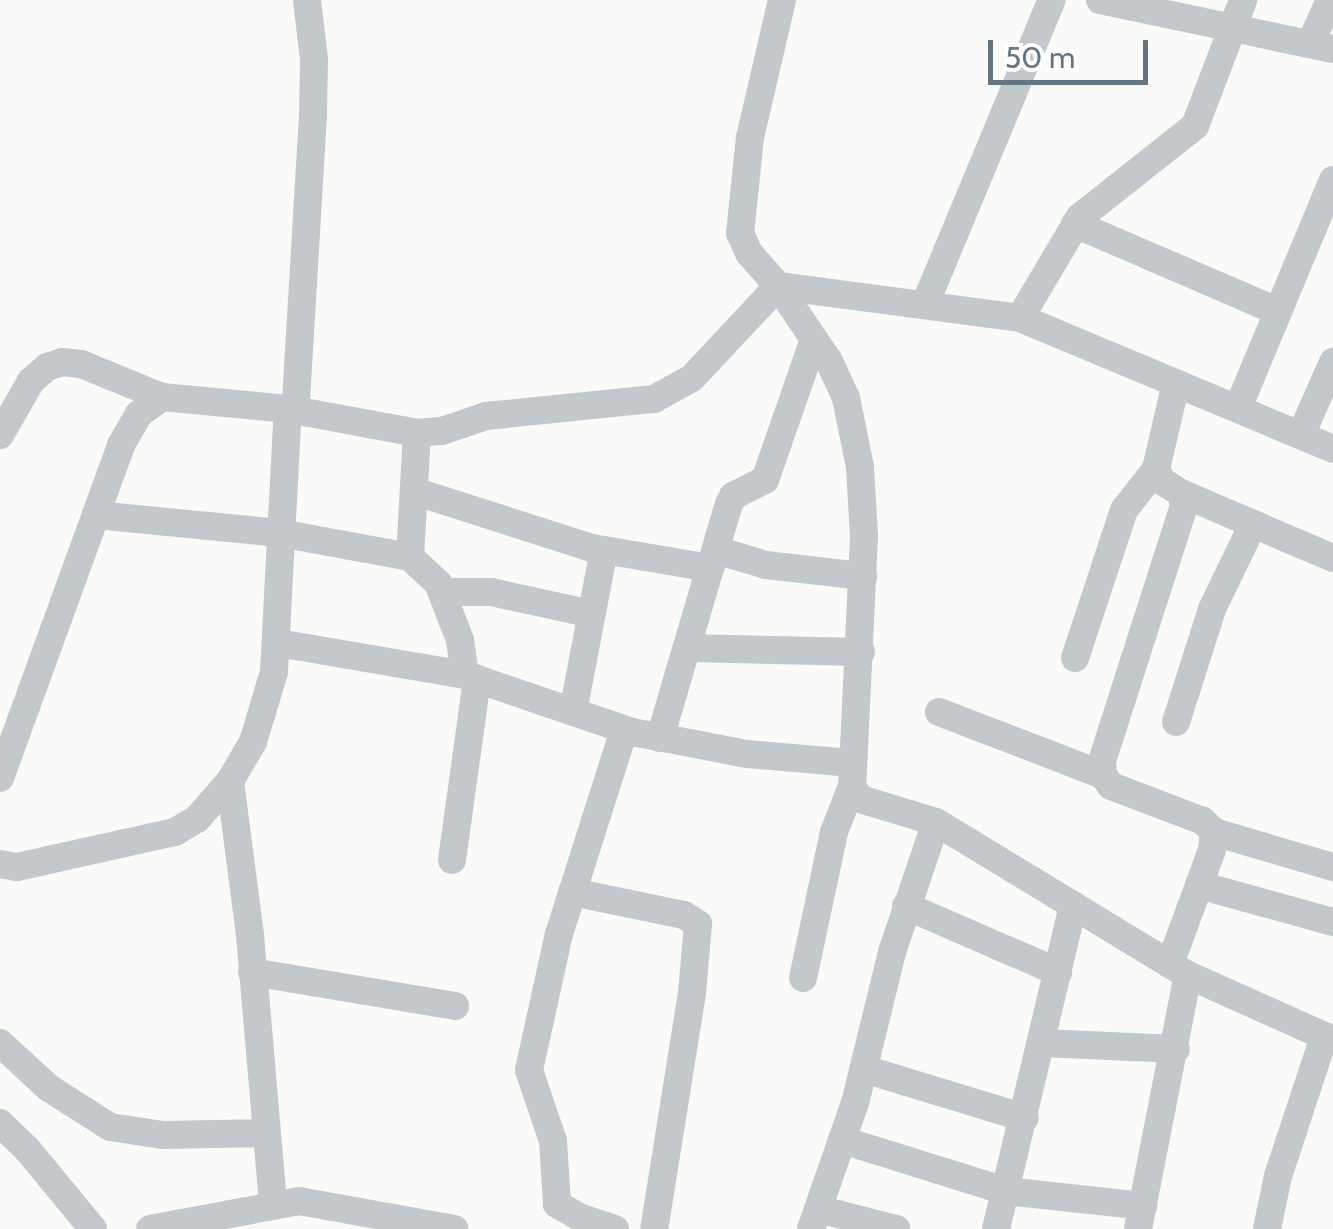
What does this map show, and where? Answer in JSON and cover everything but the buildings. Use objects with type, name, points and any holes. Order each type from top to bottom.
[{"type":"street","points":[[0,864],[17,867],[175,832],[196,820],[230,781],[268,702],[278,643],[288,409],[296,401],[299,385],[313,116],[314,58],[307,0]]},
{"type":"street","points":[[782,0],[750,137],[740,232],[749,253],[778,286],[814,339],[846,398],[860,467],[863,576],[852,775],[834,832],[803,978]]},
{"type":"street","points":[[926,302],[1052,0]]},
{"type":"street","points":[[1100,0],[1322,46],[1330,0]]},
{"type":"street","points":[[1020,318],[1075,224],[1195,126],[1242,0]]},
{"type":"street","points":[[1238,408],[1333,180]]},
{"type":"street","points":[[1075,224],[1277,311]]},
{"type":"street","points":[[778,286],[926,302],[1020,318],[1333,448]]},
{"type":"street","points":[[0,435],[30,381],[62,362],[81,364],[162,398],[288,409],[418,433],[442,432],[486,416],[624,403],[672,393],[692,378],[778,286]]},
{"type":"street","points":[[660,738],[733,496],[765,480],[814,339]]},
{"type":"street","points":[[1302,435],[1333,362]]},
{"type":"street","points":[[1075,658],[1124,510],[1156,468],[1176,383]]},
{"type":"street","points":[[0,778],[130,430],[151,402],[162,398]]},
{"type":"street","points":[[410,557],[418,433]]},
{"type":"street","points":[[1156,468],[1162,482],[1181,493],[1333,558]]},
{"type":"street","points":[[414,491],[604,550],[863,576]]},
{"type":"street","points":[[1102,775],[1102,761],[1181,517],[1181,493]]},
{"type":"street","points":[[96,515],[280,533],[410,557],[422,564],[442,592],[471,677],[452,860]]},
{"type":"street","points":[[1176,722],[1212,608],[1253,524]]},
{"type":"street","points":[[572,712],[604,550]]},
{"type":"street","points":[[442,592],[491,592],[592,614]]},
{"type":"street","points":[[278,643],[471,677],[624,730],[852,775]]},
{"type":"street","points":[[687,648],[860,652]]},
{"type":"street","points":[[939,712],[1102,775],[1112,786],[1203,822],[1214,832],[1333,867]]},
{"type":"street","points":[[615,1229],[578,1224],[557,1204],[553,1141],[529,1070],[572,892],[624,730]]},
{"type":"street","points":[[852,775],[860,799],[936,822],[1179,970],[1328,1038],[1278,1176],[1267,1229]]},
{"type":"street","points":[[230,781],[273,1204]]},
{"type":"street","points":[[896,1229],[814,1219],[864,1069],[906,906],[936,822]]},
{"type":"street","points":[[842,1140],[1006,1190],[1140,1217],[1176,1048],[1179,970],[1214,832]]},
{"type":"street","points":[[1199,885],[1333,922]]},
{"type":"street","points":[[572,892],[684,914],[698,924],[692,993],[654,1229]]},
{"type":"street","points":[[996,1229],[1073,904]]},
{"type":"street","points":[[906,906],[1058,972]]},
{"type":"street","points":[[252,972],[455,1006]]},
{"type":"street","points":[[1042,1042],[1176,1048]]},
{"type":"street","points":[[0,1043],[49,1088],[110,1127],[164,1135],[265,1133]]},
{"type":"street","points":[[864,1069],[1024,1118]]},
{"type":"street","points":[[0,1123],[27,1149],[93,1229]]},
{"type":"street","points":[[150,1229],[299,1201],[386,1222],[454,1229]]}]
